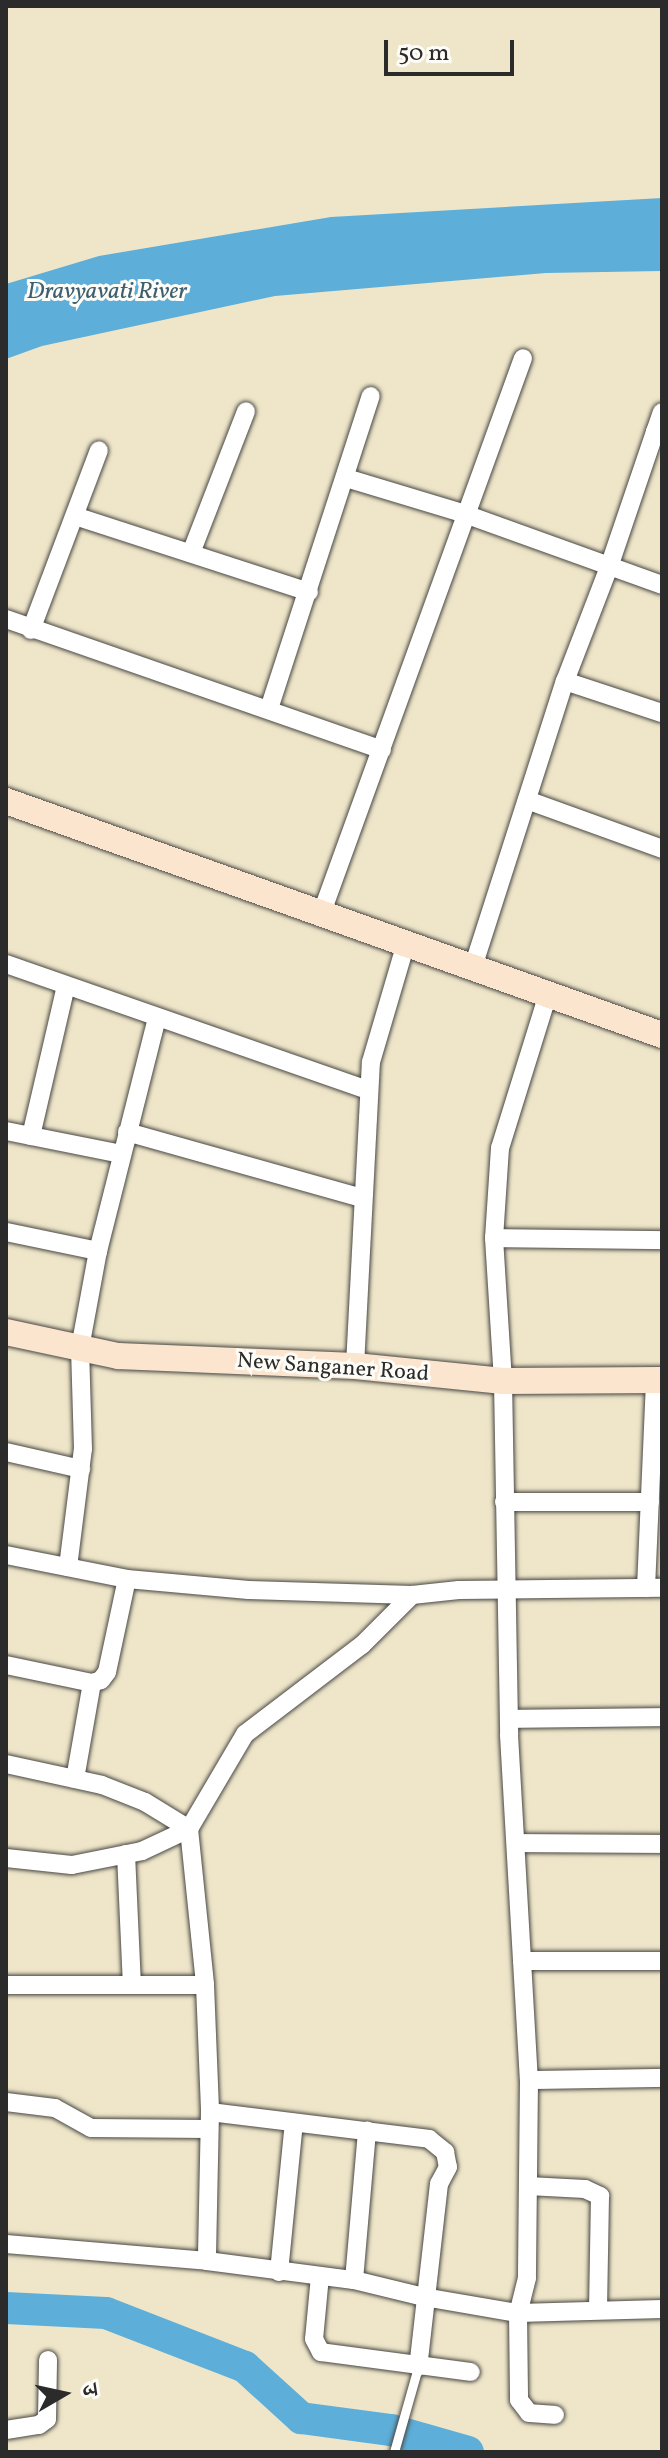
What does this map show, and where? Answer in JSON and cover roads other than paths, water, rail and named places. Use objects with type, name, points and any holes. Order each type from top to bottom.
[{"type":"street","points":[[322,912],[523,358]]},
{"type":"street","points":[[269,709],[371,396]]},
{"type":"street","points":[[191,553],[246,411]]},
{"type":"street","points":[[473,967],[565,681],[658,433],[662,412]]},
{"type":"street","points":[[31,630],[99,450]]},
{"type":"street","points":[[346,478],[465,514],[662,585]]},
{"type":"street","points":[[75,516],[309,592]]},
{"type":"street","points":[[6,619],[382,750]]},
{"type":"street","points":[[565,681],[662,713]]},
{"type":"street","points":[[527,800],[662,849]]},
{"type":"street","points":[[6,801],[662,1035]]},
{"type":"street","points":[[355,1366],[371,1062],[406,943]]},
{"type":"street","points":[[6,964],[368,1090]]},
{"type":"street","points":[[31,1136],[66,986]]},
{"type":"street","points":[[548,994],[500,1148],[494,1238],[503,1381],[504,1589],[509,1719],[529,2080],[527,2278],[518,2313],[519,2400],[529,2413],[555,2415]]},
{"type":"street","points":[[68,1567],[81,1469],[80,1348],[98,1251],[157,1017]]},
{"type":"street","points":[[6,1131],[121,1154]]},
{"type":"street","points":[[127,1132],[362,1198]]},
{"type":"street","points":[[6,1232],[98,1251]]},
{"type":"street","points":[[494,1238],[662,1240]]},
{"type":"street","name":"New Sanganer Road","points":[[6,1332],[118,1356],[355,1366],[503,1381],[659,1380]]},
{"type":"street","points":[[6,1555],[127,1579],[249,1590],[412,1595],[504,1589],[654,1588],[650,1502],[659,1380]]},
{"type":"street","points":[[6,1452],[81,1469]]},
{"type":"street","points":[[504,1502],[650,1502]]},
{"type":"street","points":[[75,1779],[92,1683],[107,1672],[127,1579]]},
{"type":"street","points":[[6,1858],[72,1865],[142,1851],[189,1829],[245,1734],[362,1645],[412,1595]]},
{"type":"street","points":[[6,1665],[92,1683]]},
{"type":"street","points":[[509,1719],[662,1717]]},
{"type":"street","points":[[6,1764],[75,1779],[145,1802],[189,1829]]},
{"type":"street","points":[[189,1829],[205,1985],[209,2121],[207,2261]]},
{"type":"street","points":[[516,1843],[662,1844]]},
{"type":"street","points":[[126,1854],[132,1985]]},
{"type":"street","points":[[522,1961],[662,1961]]},
{"type":"street","points":[[6,1985],[205,1985]]},
{"type":"street","points":[[529,2080],[662,2078]]},
{"type":"street","points":[[6,2102],[55,2108],[91,2128],[209,2121],[294,2123],[429,2139],[445,2152],[448,2167],[439,2184],[418,2367]]},
{"type":"street","points":[[279,2272],[294,2123]]},
{"type":"street","points":[[354,2280],[367,2131]]},
{"type":"street","points":[[528,2186],[585,2189],[600,2196],[598,2309]]},
{"type":"street","points":[[6,2244],[207,2261],[354,2280],[424,2297],[518,2313],[662,2309]]},
{"type":"street","points":[[320,2276],[314,2339],[321,2352],[471,2372]]},
{"type":"street","points":[[6,2430],[39,2425],[47,2419],[48,2360]]},
{"type":"lane","points":[[394,2452],[418,2367]]},
{"type":"water","name":"Dravyavati River","points":[[662,198],[662,271],[546,273],[275,296],[42,346],[6,359],[6,284],[99,256],[331,217]]},
{"type":"waterway","points":[[6,2308],[106,2313],[245,2367],[301,2418],[391,2430],[468,2452]]}]
